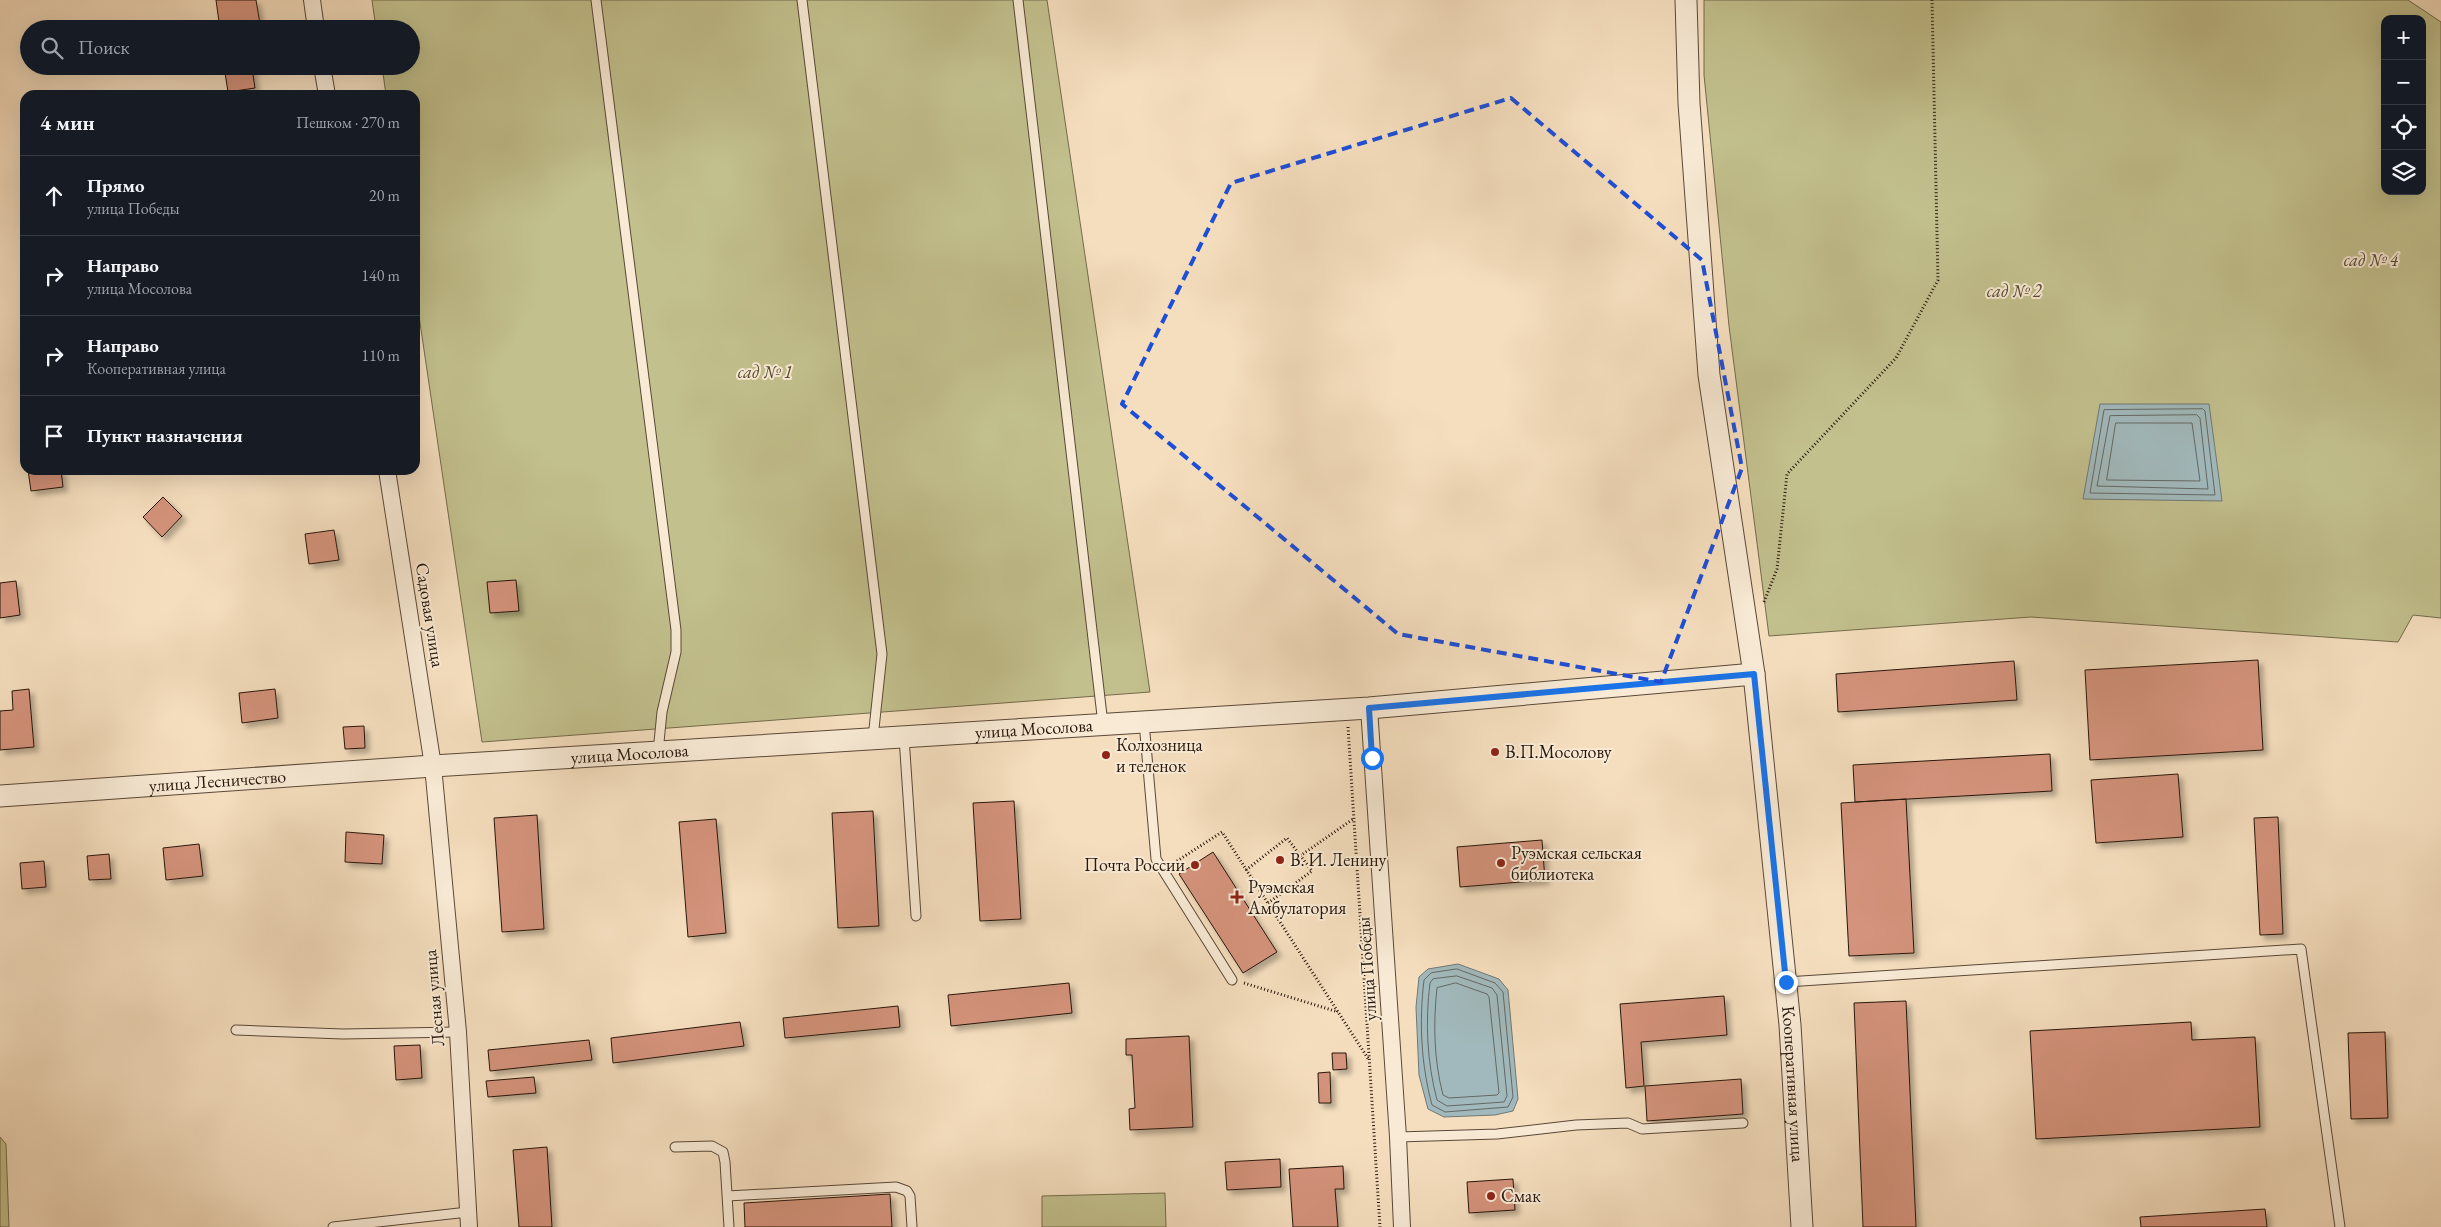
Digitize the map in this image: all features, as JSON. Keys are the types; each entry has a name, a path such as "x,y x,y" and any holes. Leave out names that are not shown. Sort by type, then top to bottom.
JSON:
{"street":[{"path":"312,0 315,20"},
{"name":"Кооперативная улица","path":"1686,0 1689,103 1709,376 1754,674 1786,982 1802,1227"},
{"path":"324,75 326,90"},
{"name":"Садовая улица","path":"388,475 434,766"},
{"name":"улица Мосолова","path":"434,766 1369,708 1754,674"},
{"name":"улица Победы","path":"1369,708 1398,1137 1402,1227"},
{"name":"улица Лесничество","path":"0,796 434,766"},
{"name":"Лесная улица","path":"434,766 458,1032 469,1219"}],"lane":[{"path":"596,0 676,630 676,652 662,712 658,752"},
{"path":"802,0 882,654 873,738"},
{"path":"1018,0 1103,724"},
{"path":"1144,722 1156,858 1232,980"},
{"path":"904,736 916,916"},
{"path":"1786,982 2301,949 2340,1227"},
{"path":"236,1030 343,1034 458,1032"},
{"path":"1398,1137 1497,1134 1576,1125 1628,1122 1642,1129 1743,1123"},
{"path":"675,1147 712,1146 723,1152 729,1227"},
{"path":"727,1196 896,1187 907,1191 910,1196 912,1227"},
{"path":"333,1227 469,1219"}],"path":[{"path":"1747,631 1764,601 1778,569 1787,474 1896,358 1938,280 1932,0"},
{"path":"1347,709 1380,1227"},
{"path":"1300,856 1354,819"},
{"path":"1163,870 1222,832 1370,1061"},
{"path":"1246,870 1287,838 1312,871 1268,903"},
{"path":"1232,980 1338,1012"}],"highlighted area":[{"path":"1511,98 1702,260 1742,468 1661,682 1398,634 1122,404 1231,183"}],"green space":[{"name":"сад № 1","path":"372,0 1047,0 1150,692 482,742 420,323 420,90 385,90 383,75 420,75 420,20 375,20"},
{"name":"сад № 2","path":"1704,0 2408,0 2441,22 2441,618 2413,615 2398,642 2031,617 1769,636 1729,326 1704,75"},
{"path":"0,1137 6,1144 9,1227 0,1227"},
{"path":"1165,1193 1166,1227 1042,1227 1042,1196"}],"water":[{"path":"2100,404 2209,404 2222,501 2083,499"},
{"path":"1458,964 1499,979 1508,990 1518,1099 1513,1111 1495,1115 1444,1117 1428,1109 1419,1075 1416,1007 1419,977 1428,969"}],"building":[{"path":"216,0 256,0 259,20 219,20"},
{"path":"225,75 253,75 255,88 228,90"},
{"path":"29,475 62,475 63,487 31,491"},
{"path":"163,497 182,516 162,537 143,517"},
{"path":"334,530 339,560 309,564 305,534"},
{"path":"516,580 519,611 490,613 487,582"},
{"path":"16,581 20,615 0,618 0,583"},
{"path":"2258,660 2263,750 2090,760 2085,670"},
{"path":"2014,661 2017,700 1838,712 1836,674"},
{"path":"29,689 34,747 0,750 0,711 13,710 12,691"},
{"path":"275,689 278,718 242,723 239,693"},
{"path":"364,726 365,748 345,749 343,727"},
{"path":"2050,754 2052,791 1855,802 1853,765"},
{"path":"2178,774 2183,837 2096,843 2091,780"},
{"path":"1906,799 1914,953 1849,956 1841,803"},
{"path":"1014,801 1021,919 980,921 973,803"},
{"path":"873,811 879,926 838,928 832,813"},
{"path":"537,815 544,929 502,932 494,818"},
{"path":"2278,817 2283,934 2260,935 2254,818"},
{"path":"716,819 726,933 688,937 679,822"},
{"path":"346,832 384,835 382,864 345,862"},
{"name":"Руэмская сельская библиотека","path":"1542,840 1545,880 1460,887 1457,847"},
{"path":"199,844 203,876 166,880 163,848"},
{"path":"1213,852 1277,952 1243,973 1179,874"},
{"path":"109,854 111,879 89,880 87,856"},
{"path":"44,861 46,887 22,889 20,863"},
{"path":"1069,983 1072,1013 951,1026 948,995"},
{"path":"1724,996 1727,1035 1641,1042 1644,1086 1626,1088 1620,1004"},
{"path":"1906,1001 1916,1227 1863,1227 1854,1003"},
{"path":"898,1006 900,1027 785,1038 783,1018"},
{"path":"740,1022 744,1046 613,1063 611,1038"},
{"path":"2191,1022 2192,1040 2255,1037 2260,1127 2036,1139 2030,1031"},
{"path":"2385,1032 2388,1118 2351,1119 2348,1033"},
{"path":"1189,1036 1193,1127 1130,1130 1129,1109 1135,1108 1132,1055 1126,1055 1126,1039"},
{"path":"589,1040 592,1060 490,1071 488,1050"},
{"path":"420,1045 422,1078 396,1080 394,1046"},
{"path":"1332,1053 1346,1053 1347,1069 1333,1070"},
{"path":"1330,1072 1331,1103 1319,1103 1318,1073"},
{"path":"534,1077 536,1093 488,1097 486,1081"},
{"path":"1741,1079 1743,1114 1647,1121 1645,1086"},
{"path":"547,1147 552,1227 519,1227 513,1150"},
{"path":"1280,1159 1281,1187 1227,1190 1225,1162"},
{"path":"1343,1166 1344,1189 1335,1189 1338,1227 1293,1227 1289,1169"},
{"name":"Смак","path":"1513,1179 1515,1210 1469,1213 1467,1182"},
{"path":"890,1194 892,1227 745,1227 744,1203"},
{"path":"2265,1209 2267,1227 2141,1227 2140,1217"}],"place":[{"name":"В.П.Мосолову","path":"1495,752"},
{"name":"Колхозница и теленок","path":"1106,755"},
{"name":"В. И. Ленину","path":"1280,860"},
{"name":"Руэмская сельская библиотека","path":"1501,863"},
{"name":"Почта России","path":"1195,865"},
{"name":"Руэмская Амбулатория","path":"1237,897"},
{"name":"Смак","path":"1491,1196"}],"route":[{"path":"1372,758 1369,708 1754,674 1786,982"}],"park label":[{"name":"сад № 4","path":"2371,260"}]}
